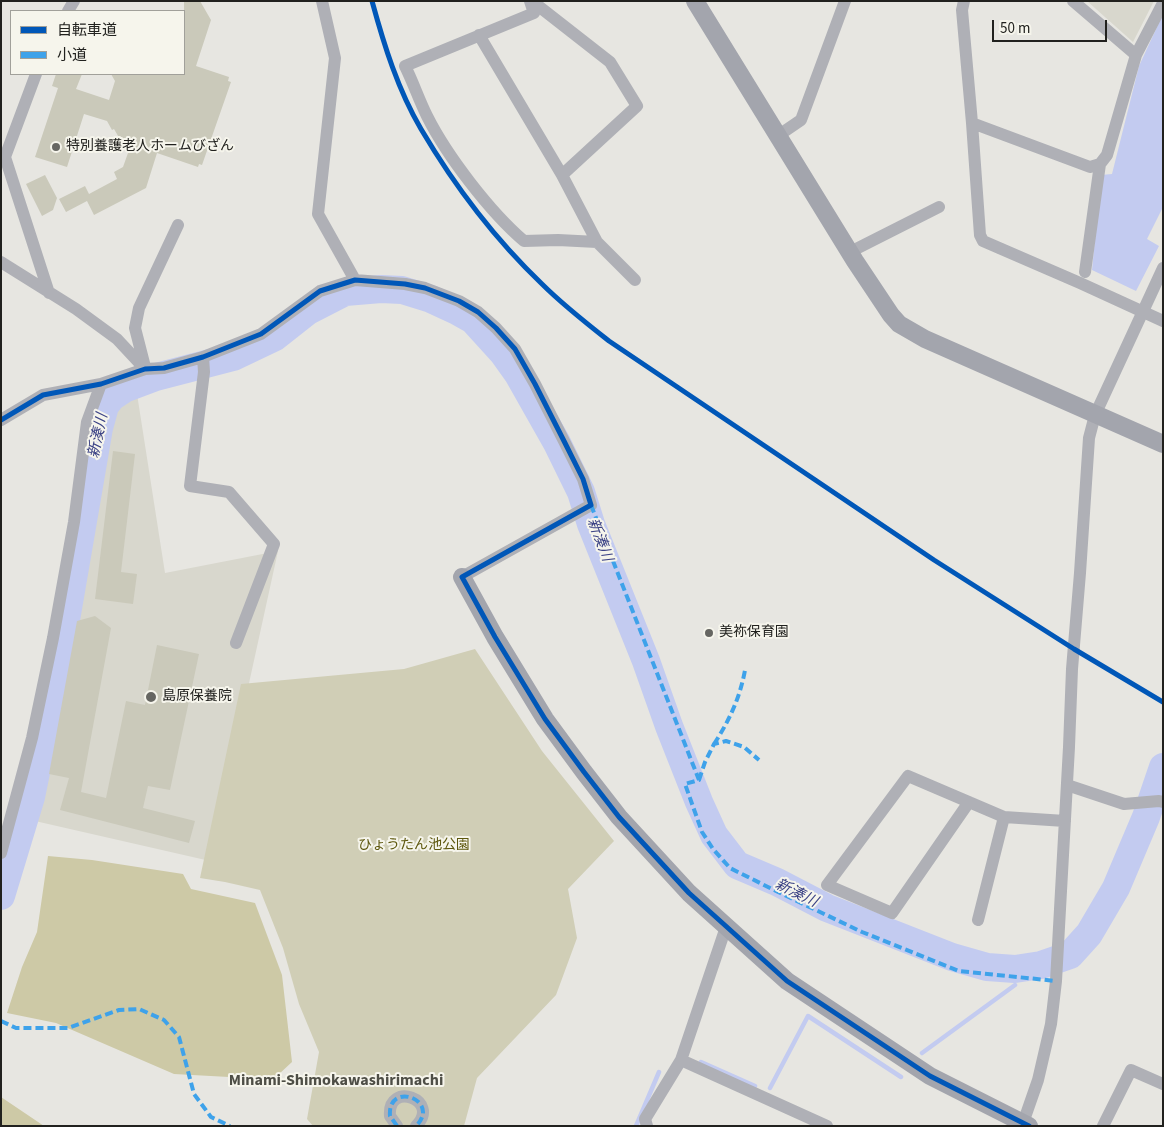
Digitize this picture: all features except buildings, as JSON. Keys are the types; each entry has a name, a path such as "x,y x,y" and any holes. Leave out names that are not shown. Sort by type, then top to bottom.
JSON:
{"street":[{"path":"322,1 336,58 318,214 355,280"},
{"path":"531,1 534,12 405,66 428,117 458,166 512,231 524,241 596,242"},
{"path":"531,1 610,62 637,106 562,175"},
{"path":"695,1 850,252 891,315 899,324 925,339 1163,444"},
{"path":"779,135 801,120 845,1"},
{"path":"964,1 962,10 980,235 983,241 1163,321"},
{"path":"1073,1 1136,55"},
{"path":"1085,272 1100,164 1107,155 1136,55 1163,3"},
{"path":"479,35 562,175 596,242 635,280"},
{"path":"36,75 5,157 49,293"},
{"path":"972,123 1090,167 1100,164"},
{"path":"850,252 939,207"},
{"path":"145,369 135,328 138,308 178,225"},
{"path":"1,262 76,309 117,339 145,369"},
{"path":"1,420 43,394 101,384 145,369 203,363 261,334 320,291 355,280 405,284 425,288 459,301 478,312 496,328 514,349 535,384 582,478 591,505 462,577 519,678 545,719 619,817 650,852 689,893 787,981 930,1076 1025,1125 1051,1024 1065,821 1072,669 1089,438 1095,415 1163,268"},
{"path":"203,363 190,486 229,492 274,544 236,643"},
{"path":"1,853 34,729 74,522 86,422 101,384"},
{"path":"969,802 892,913 827,885 908,776 969,802 1004,817 1065,821"},
{"path":"1067,785 1124,804 1161,801"},
{"path":"978,920 1004,817"},
{"path":"647,1126 645,1119 681,1060 726,927"},
{"path":"681,1060 827,1126"},
{"path":"1103,1126 1131,1070 1163,1084"},
{"path":"397,1126 390,1116 392,1106 399,1098 409,1096 414,1098 421,1106 422,1117 416,1126"}],"shaded area":[{"path":"1087,1 1154,1 1133,42"},
{"name":"島原保養院","path":"137,394 165,573 278,551 210,861 35,821 104,427 114,410 123,401"},
{"path":"48,856 92,860 183,874 191,889 255,903 282,975 292,1062 265,1087 229,1077 174,1074 56,1023 7,1013 22,967 37,932"},
{"path":"1,1097 44,1126 1,1126"}],"green space":[{"name":"ひょうたん池公園","path":"475,649 542,751 614,841 568,889 577,938 556,995 477,1078 464,1126 313,1126 307,1119 319,1052 299,1004 283,948 260,890 200,878 241,684 404,669"}],"water":[{"path":"1163,14 1163,207 1147,239 1159,246 1136,291 1092,270 1101,175 1112,174 1139,66"}],"waterway":[{"name":"新湊川","path":"1,896 31,797 61,649 99,428 105,406 112,397 124,389 156,377 233,357 275,337 308,311 345,292 381,289 402,290 431,299 457,311 473,320 503,353 518,374 557,443 581,492 591,524 646,661 699,802 714,835 737,865 777,882 827,908 952,957 987,967 1015,969 1041,965 1070,955 1089,934 1116,888 1146,817 1163,767"},
{"name":"新湊川","path":"1035,970 1041,965"},
{"path":"922,1053 1015,985"},
{"path":"770,1088 808,1016 901,1077"},
{"path":"701,1062 755,1086"},
{"path":"636,1126 659,1072"}],"marked path":[{"path":"591,505 699,780 685,784 702,832 713,849 730,868 862,932 959,971 1056,981"},
{"path":"714,744 733,709 745,670"},
{"path":"699,780 714,744 726,741 744,747 759,760"},
{"path":"1,1021 16,1028 68,1028 119,1010 139,1009 164,1020 179,1037 194,1094 211,1117 230,1126"},
{"path":"397,1126 390,1116 391,1105 396,1099 404,1096 412,1098 422,1108 422,1117 416,1126"}],"cycle path":[{"path":"372,1 387,51 405,99 447,171 476,211 508,249 558,299 609,341 934,560 1074,649 1163,702"},
{"path":"1,420 43,395 101,384 145,369 164,368 203,357 261,334 320,291 355,280 405,284 425,288 459,301 478,312 515,349 583,479 591,505 462,577 495,637 545,719 619,817 689,893 787,981 930,1076 1029,1126"}],"place":[{"name":"特別養護老人ホームびざん","path":"56,147"},
{"name":"美祢保育園","path":"709,633"},
{"name":"島原保養院","path":"151,697"}],"district":[{"name":"Minami-Shimokawashirimachi","path":"336,1081"}]}
